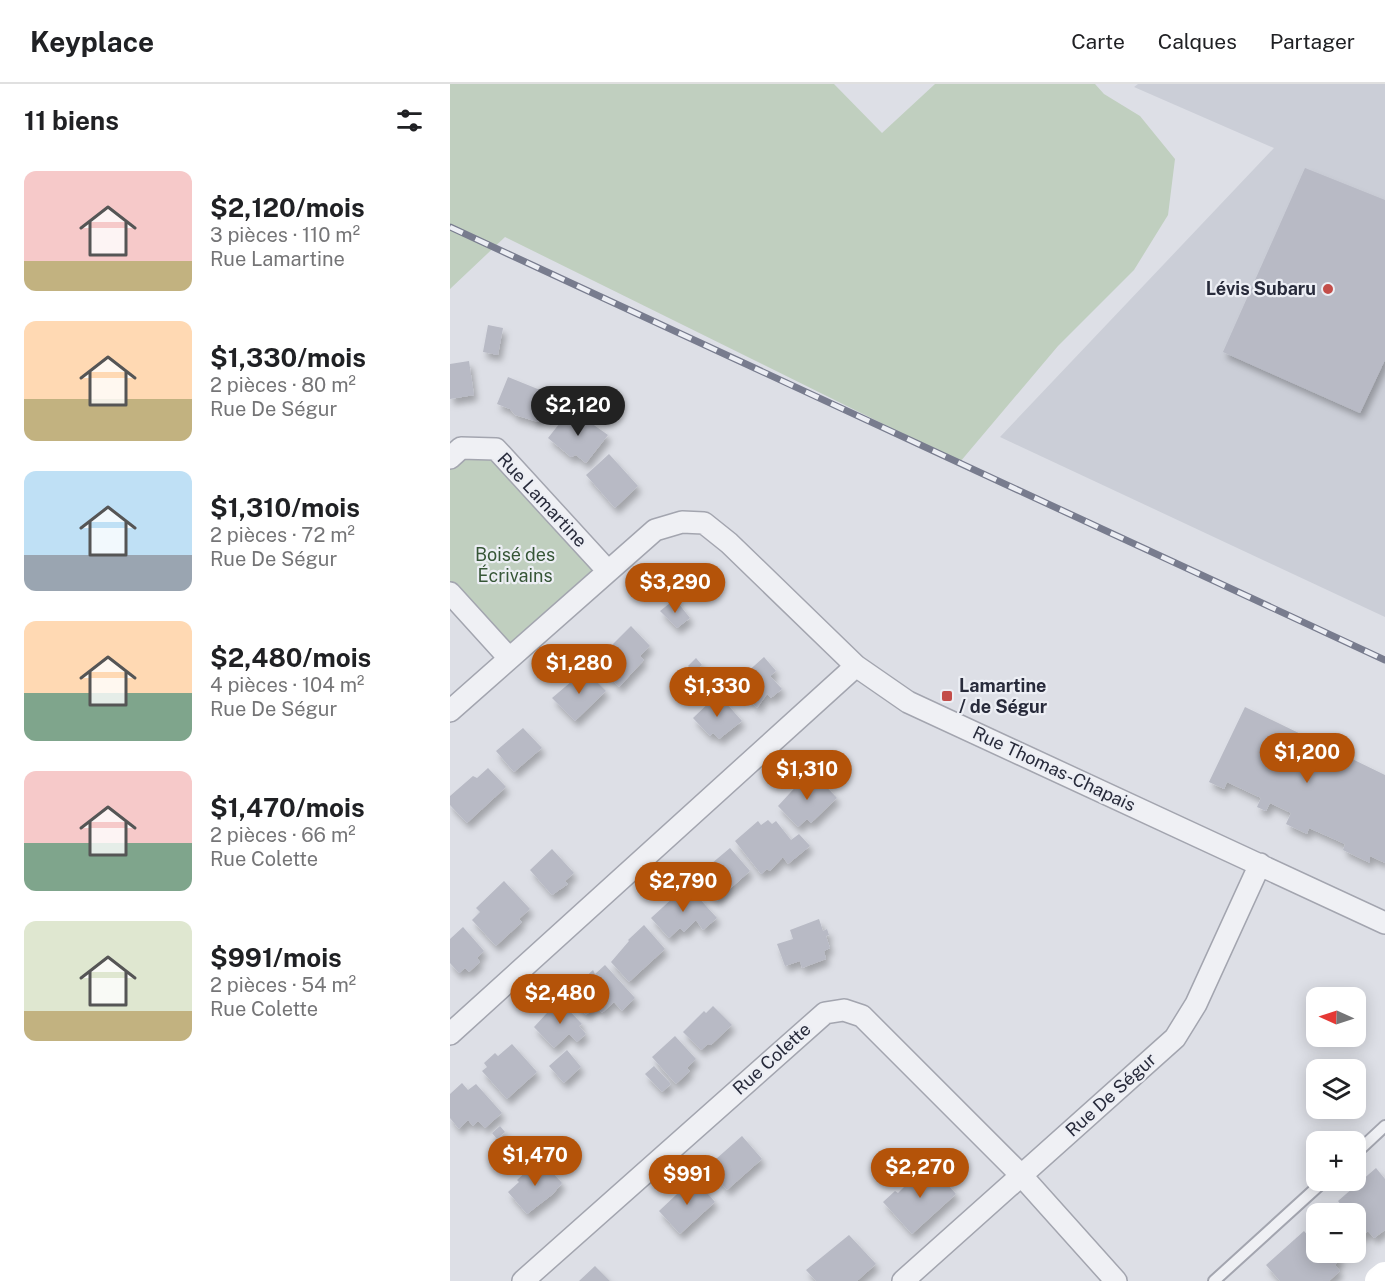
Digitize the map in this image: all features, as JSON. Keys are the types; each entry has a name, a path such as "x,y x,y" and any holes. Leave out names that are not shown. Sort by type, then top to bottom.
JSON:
{"street":[{"name":"Rue Lamartine","path":"450,458 460,448 496,449 607,570"},
{"name":"Rue Thomas-Chapais","path":"607,570 655,530 682,522 704,523 729,543 856,666 908,702 1385,922"},
{"path":"450,711 607,570"},
{"path":"450,593 509,658"},
{"path":"450,1034 856,666"},
{"name":"Rue De Ségur","path":"903,1281 1174,1038 1196,1004 1260,864"},
{"name":"Rue Colette","path":"523,1281 825,1013 844,1010 862,1016 1021,1175 1116,1281"},
{"path":"1380,1281 1385,1277"}],"lane":[{"path":"1366,1144 1385,1126"},
{"path":"1214,1281 1313,1191"}],"shaded area":[{"path":"1138,84 1385,84 1385,617 1000,437 1274,148 1134,87"}],"green space":[{"path":"450,84 834,84 882,133 935,84 1095,84 1104,94 1140,116 1175,159 1168,215 1134,270 1058,346 960,462 505,237 450,289"},
{"name":"Boisé des Écrivains","path":"496,449 607,570 509,658 450,593 450,458"}],"building":[{"path":"1305,168 1385,200 1385,360 1360,413 1223,352"},
{"path":"488,325 503,328 498,355 483,352"},
{"path":"469,361 474,395 450,399 450,364"},
{"path":"508,377 550,394 538,422 515,415 510,409 497,404"},
{"path":"571,409 608,435 586,463 576,455 571,457 548,438"},
{"path":"609,454 638,486 615,508 586,475"},
{"path":"675,599 690,618 677,628 660,611"},
{"path":"631,626 650,646 640,656 644,660 619,687 595,662"},
{"path":"764,657 776,671 770,676 782,689 771,698 767,694 757,708 735,683"},
{"path":"696,658 702,665 694,672 688,666"},
{"path":"585,670 606,691 575,721 552,698"},
{"path":"718,694 742,721 719,739 713,733 710,736 693,718"},
{"path":"1245,707 1385,775 1385,863 1370,856 1370,863 1343,850 1345,844 1309,828 1307,834 1286,824 1291,813 1270,803 1266,811 1257,807 1261,798 1227,782 1224,789 1209,782"},
{"path":"523,728 542,748 514,772 496,751"},
{"path":"488,768 506,787 467,823 450,805 450,796 473,776 477,778"},
{"path":"814,774 837,798 811,823 807,819 798,827 778,806 801,781 803,784"},
{"path":"768,820 772,824 776,821 791,840 799,834 810,846 788,864 783,857 770,871 767,869 761,874 735,841 758,821 761,825"},
{"path":"730,848 750,871 716,901 700,882 709,874 705,869"},
{"path":"552,849 574,873 565,881 568,884 552,895 530,870"},
{"path":"504,881 530,909 519,919 522,922 496,946 472,920 480,912 476,908"},
{"path":"687,885 717,918 703,930 696,920 684,932 680,928 669,938 651,918"},
{"path":"819,919 823,931 827,929 829,935 826,936 830,948 824,951 826,959 802,968 800,961 785,966 777,944 793,939 790,930"},
{"path":"644,925 665,949 629,982 611,962 628,940"},
{"path":"463,927 484,951 477,958 480,962 469,972 465,968 459,973 450,963 450,939"},
{"path":"605,965 635,998 622,1011 614,1002 602,1013 596,1006 586,1015 567,994 593,970 595,974"},
{"path":"559,1000 582,1024 579,1026 586,1034 577,1042 569,1034 554,1048 534,1027"},
{"path":"713,1006 732,1025 711,1045 708,1044 701,1050 683,1032 704,1011 706,1013"},
{"path":"675,1036 696,1059 687,1068 690,1071 676,1084 652,1057"},
{"path":"512,1044 537,1072 507,1099 482,1071 487,1067 484,1063 495,1053 498,1056"},
{"path":"567,1050 581,1067 564,1083 549,1066"},
{"path":"654,1066 671,1084 662,1092 645,1074"},
{"path":"462,1083 468,1090 476,1084 502,1113 485,1128 478,1121 473,1126 468,1120 459,1129 450,1118 450,1094"},
{"path":"500,1126 505,1132 497,1139 492,1133"},
{"path":"742,1136 762,1159 727,1190 707,1167"},
{"path":"540,1159 562,1183 553,1194 527,1214 508,1192 519,1182 517,1180"},
{"path":"928,1163 956,1194 912,1234 883,1202 895,1191 898,1193"},
{"path":"1376,1168 1385,1179 1385,1230 1374,1238 1368,1231 1366,1232 1366,1203 1340,1203 1338,1201 1350,1191 1366,1191 1366,1177"},
{"path":"694,1178 715,1202 680,1234 659,1211"},
{"path":"1304,1231 1306,1233 1306,1263 1337,1263 1335,1265 1340,1271 1329,1281 1280,1281 1266,1265"},
{"path":"849,1235 876,1264 857,1281 816,1281 806,1270"},
{"path":"595,1266 610,1281 579,1281"}],"railway":[{"path":"450,227 1385,660"}],"place":[{"name":"Lévis Subaru","path":"1328,289"},
{"name":"Lamartine / de Ségur","path":"947,696"}]}
